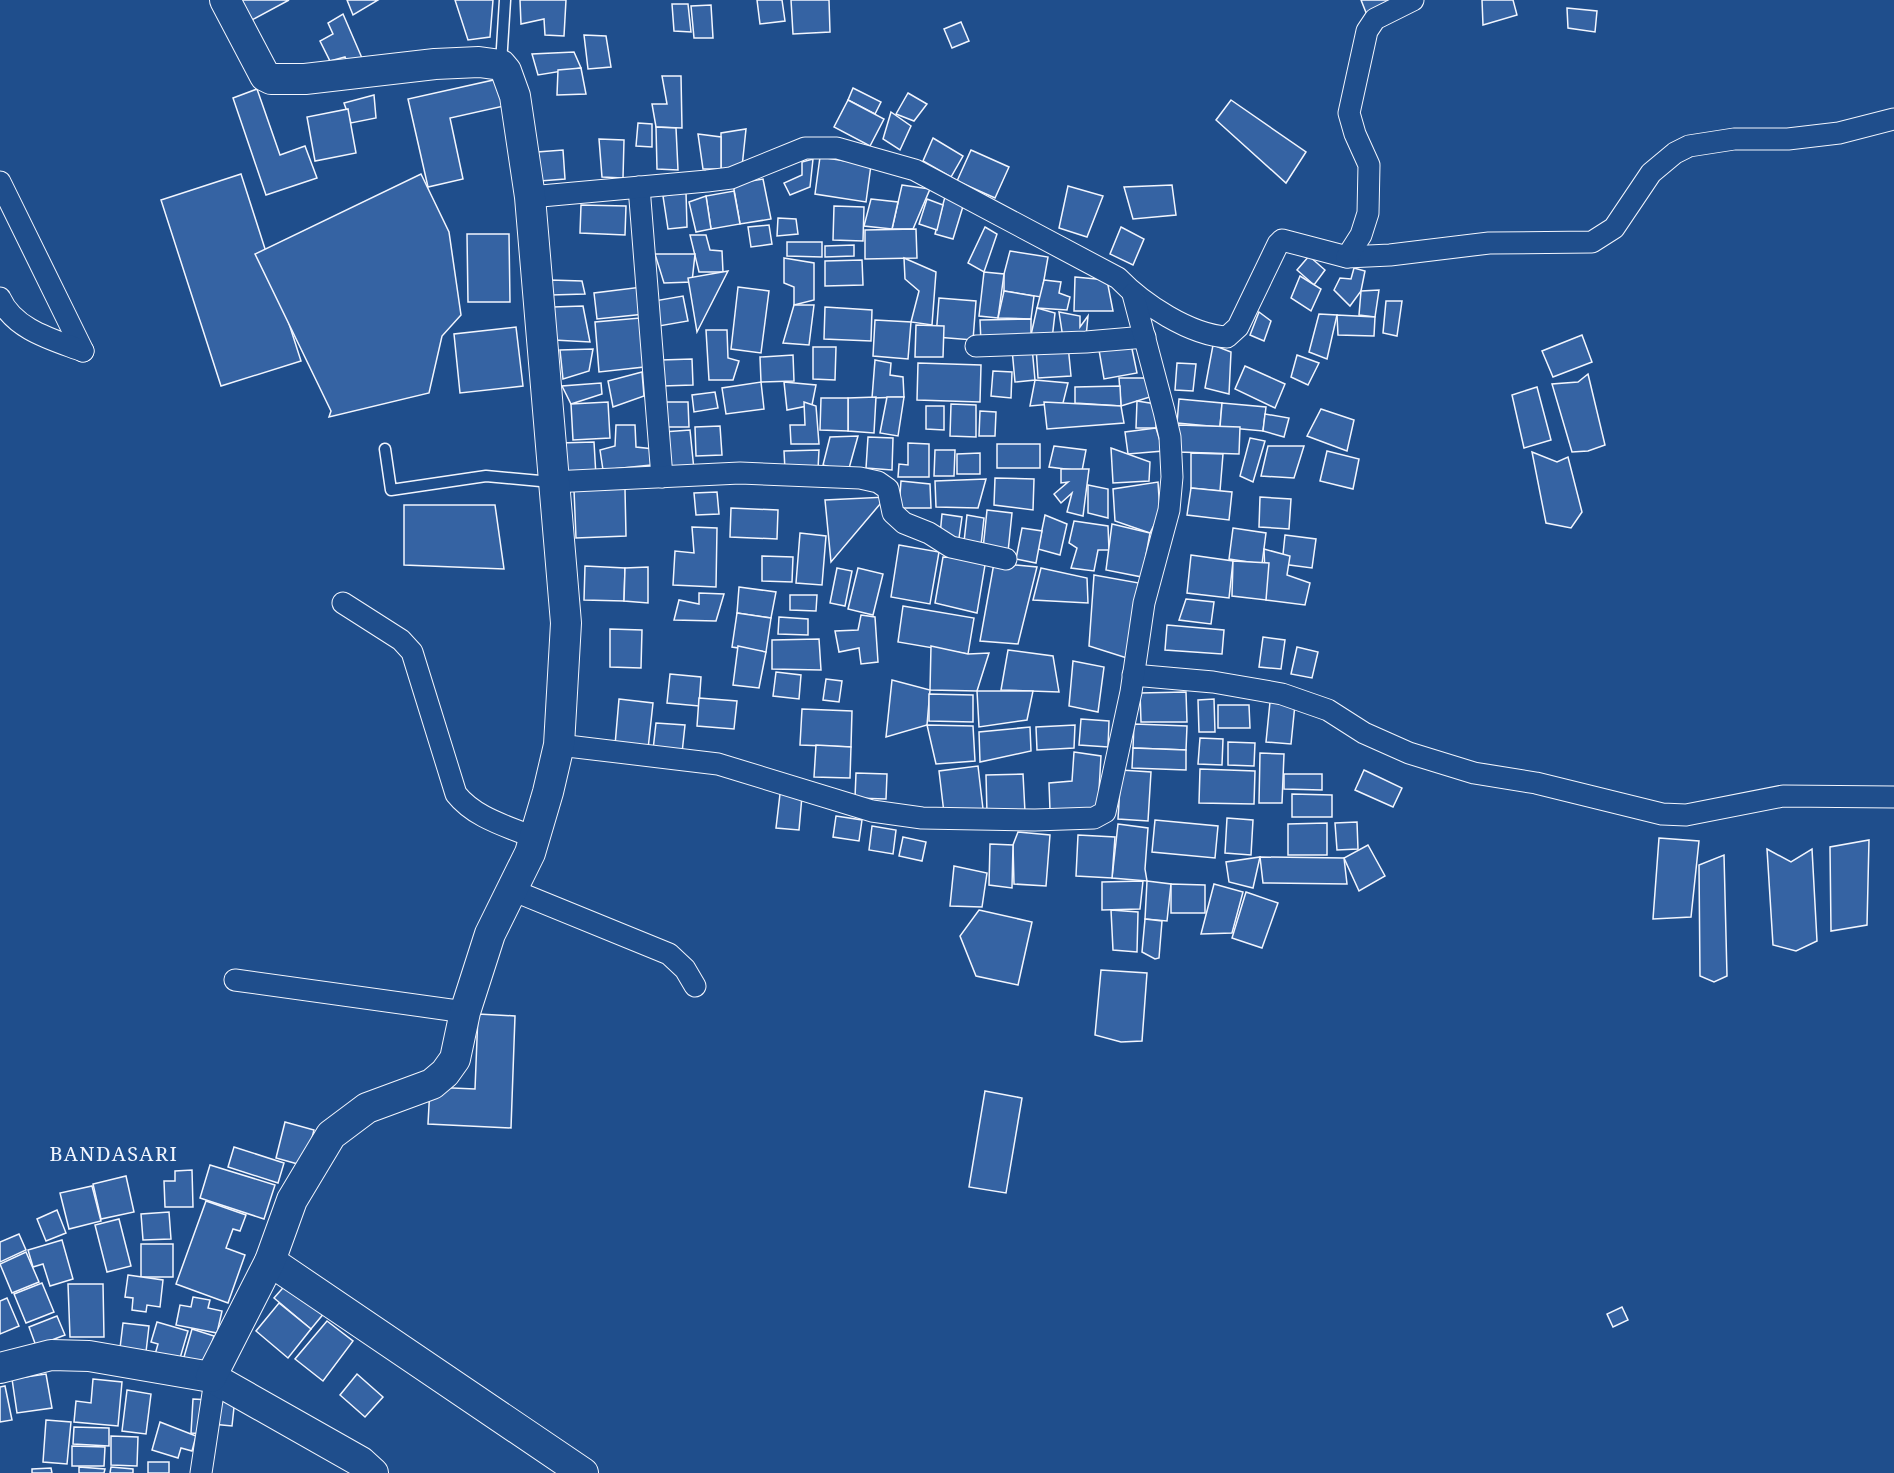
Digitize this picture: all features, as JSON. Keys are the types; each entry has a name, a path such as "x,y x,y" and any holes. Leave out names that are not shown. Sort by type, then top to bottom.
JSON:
{"street":[{"path":"201,1473 213,1378 270,1262 292,1200 331,1135 367,1108 439,1079 455,1059 465,1012 490,934 535,838 559,745 566,623 552,482 530,197 511,80 501,65 489,62 435,64 304,79 271,80 265,76 225,0"},
{"path":"1347,257 1361,235 1368,213 1369,165 1354,134 1349,113 1367,31 1375,20 1413,0"},
{"path":"530,197 731,178 805,148 837,148 915,170 1118,278 1133,294 1158,311 1210,335 1227,337 1238,327 1280,242 1288,240 1347,257 1390,255 1489,243 1592,242 1614,228 1651,173 1675,153 1689,146 1734,139 1788,139 1839,133 1894,119"},
{"path":"0,182 83,351 30,330 3,305 0,298"},
{"path":"639,186 662,477"},
{"path":"559,745 718,764 872,811 922,818 1035,820 1094,818 1106,809 1133,675 1144,603 1169,510 1172,477 1168,428 1133,294"},
{"path":"976,346 1086,342 1145,337"},
{"path":"552,482 741,473 860,478 878,482 888,489 893,513 904,523 929,533 951,547 1006,560"},
{"path":"343,603 401,640 412,652 456,794 476,813 535,838"},
{"path":"1133,675 1213,682 1282,694 1328,710 1364,733 1409,753 1474,773 1536,783 1662,814 1686,815 1783,796 1894,797"},
{"path":"512,890 669,954 686,969 695,986"},
{"path":"235,980 465,1012"},
{"path":"270,1262 576,1471"},
{"path":"0,1368 51,1355 89,1356 213,1378 361,1462 373,1473"}],"lane":[{"path":"501,65 505,0"},
{"path":"385,449 388,485 391,490 486,476 552,482"}],"building":[{"path":"235,0 289,0 250,21"},
{"path":"347,0 378,0 353,15"},
{"path":"455,0 493,0 490,37 468,40"},
{"path":"520,0 566,0 564,36 545,35 544,19 521,24"},
{"path":"757,0 782,0 785,21 760,24"},
{"path":"791,0 829,0 830,32 793,34"},
{"path":"1361,0 1402,0 1367,15"},
{"path":"1482,0 1513,0 1517,15 1483,25"},
{"path":"672,4 688,4 691,32 674,31"},
{"path":"711,5 713,38 694,38 691,6"},
{"path":"1567,8 1597,11 1595,32 1568,28"},
{"path":"343,14 362,58 350,70 345,57 330,61 320,41 333,34 328,23"},
{"path":"961,22 969,41 952,48 944,29"},
{"path":"584,35 606,36 611,67 588,69"},
{"path":"574,52 581,68 538,75 532,54"},
{"path":"581,68 586,94 557,95 558,70"},
{"path":"662,76 681,76 682,128 656,127 652,104 667,104"},
{"path":"498,79 504,106 450,118 463,179 428,187 408,99"},
{"path":"853,88 881,102 875,114 848,100"},
{"path":"257,89 280,155 305,146 317,178 266,195 233,98"},
{"path":"908,93 927,104 914,121 896,114"},
{"path":"374,95 376,118 351,123 344,103"},
{"path":"848,100 884,119 870,146 834,127"},
{"path":"1231,100 1306,152 1286,183 1216,120"},
{"path":"348,109 356,153 315,161 307,117"},
{"path":"891,112 911,126 900,150 883,139"},
{"path":"638,123 652,124 652,147 636,146"},
{"path":"656,127 676,128 678,170 657,169"},
{"path":"746,129 742,167 721,169 721,133"},
{"path":"698,134 721,137 721,169 703,169"},
{"path":"933,138 963,156 951,177 923,161"},
{"path":"599,139 624,140 623,178 602,177"},
{"path":"563,150 565,179 540,181 537,152"},
{"path":"971,150 1009,167 995,198 957,181"},
{"path":"820,157 871,165 866,202 815,194"},
{"path":"813,159 810,187 790,195 784,183 802,175 802,162"},
{"path":"241,174 301,361 221,386 161,200"},
{"path":"421,174 449,232 461,315 442,336 429,393 329,417 331,411 255,254"},
{"path":"763,179 771,219 740,224 733,184"},
{"path":"902,185 930,189 913,229 892,229"},
{"path":"1172,185 1176,215 1133,219 1124,187"},
{"path":"1068,186 1103,196 1087,237 1059,228"},
{"path":"734,191 740,224 711,229 706,196"},
{"path":"686,192 687,227 668,229 663,196"},
{"path":"946,193 964,203 953,239 935,234"},
{"path":"706,196 711,229 696,232 689,202"},
{"path":"871,199 898,202 892,229 864,226"},
{"path":"927,199 943,205 937,230 919,224"},
{"path":"581,205 626,206 625,235 580,233"},
{"path":"834,206 864,207 863,241 833,240"},
{"path":"778,218 796,219 798,234 777,236"},
{"path":"769,225 772,244 751,247 748,227"},
{"path":"985,227 997,234 984,272 968,263"},
{"path":"1121,227 1144,239 1133,265 1110,254"},
{"path":"916,229 917,258 865,259 865,230"},
{"path":"467,234 509,234 510,302 468,302"},
{"path":"690,235 706,235 710,250 722,251 723,272 699,272"},
{"path":"787,242 822,242 822,257 787,256"},
{"path":"854,245 854,256 825,257 825,246"},
{"path":"1010,251 1048,257 1041,297 1004,291 1004,274"},
{"path":"655,254 695,254 692,282 664,283"},
{"path":"1309,256 1325,270 1314,285 1297,270"},
{"path":"784,258 814,263 814,300 794,305 794,287 784,283"},
{"path":"904,258 936,272 932,325 911,322 919,291 905,279"},
{"path":"862,260 863,285 825,286 825,261"},
{"path":"1354,268 1365,271 1361,291 1350,306 1334,290 1340,278 1351,279"},
{"path":"728,271 697,332 688,278"},
{"path":"984,272 1004,274 998,318 979,316"},
{"path":"1300,276 1321,289 1311,311 1291,298"},
{"path":"1075,277 1107,280 1113,311 1074,311"},
{"path":"550,280 582,281 585,294 551,295"},
{"path":"1044,280 1061,282 1059,293 1070,297 1067,310 1037,308"},
{"path":"642,287 645,314 597,319 594,293"},
{"path":"738,287 769,291 761,353 731,349"},
{"path":"1379,290 1375,317 1359,315 1361,291"},
{"path":"1004,291 1034,296 1031,319 998,318"},
{"path":"683,296 688,321 659,326 654,301"},
{"path":"939,298 976,301 973,340 936,337"},
{"path":"1386,301 1402,301 1397,336 1383,333"},
{"path":"794,305 814,305 809,345 783,343"},
{"path":"583,306 590,342 554,340 553,307"},
{"path":"825,307 872,310 871,341 824,339"},
{"path":"1037,308 1055,313 1052,339 1031,335"},
{"path":"1059,312 1080,316 1080,327 1088,316 1086,337 1063,338"},
{"path":"1259,312 1271,321 1264,341 1250,335"},
{"path":"1319,314 1337,315 1327,359 1309,352"},
{"path":"1337,315 1375,317 1374,336 1338,335"},
{"path":"640,318 644,367 599,372 595,322"},
{"path":"1031,319 1031,335 981,343 980,320"},
{"path":"875,320 911,322 908,359 873,356"},
{"path":"916,325 944,326 943,357 915,357"},
{"path":"516,327 523,386 460,393 454,334"},
{"path":"706,330 727,330 728,358 739,361 733,380 709,380"},
{"path":"1582,335 1592,362 1553,377 1542,351"},
{"path":"1131,344 1137,373 1104,379 1099,350"},
{"path":"1068,345 1071,376 1038,378 1036,347"},
{"path":"1213,345 1231,352 1229,394 1205,388"},
{"path":"813,347 836,347 835,380 813,379"},
{"path":"1032,347 1035,380 1015,382 1012,349"},
{"path":"593,349 589,371 563,379 560,350"},
{"path":"793,355 794,381 761,382 760,357"},
{"path":"1297,355 1319,363 1308,385 1291,377"},
{"path":"692,359 693,385 662,386 661,360"},
{"path":"875,360 891,363 890,375 903,377 904,397 872,398"},
{"path":"918,363 981,365 980,402 917,400"},
{"path":"1177,363 1196,364 1193,391 1175,390"},
{"path":"1245,366 1285,384 1275,408 1235,389"},
{"path":"993,371 1012,372 1011,398 991,396"},
{"path":"642,372 644,396 613,407 608,381"},
{"path":"1588,374 1605,445 1588,451 1572,452 1552,384 1578,382"},
{"path":"1119,378 1147,378 1153,396 1121,406"},
{"path":"1035,380 1068,383 1063,403 1030,406"},
{"path":"761,382 764,409 726,414 722,388"},
{"path":"784,382 816,385 812,405 787,410"},
{"path":"601,383 602,394 571,404 562,386"},
{"path":"1120,386 1121,406 1075,403 1075,387"},
{"path":"1537,387 1551,440 1524,448 1512,395"},
{"path":"715,392 718,408 694,412 692,395"},
{"path":"876,397 874,433 848,431 848,398"},
{"path":"887,397 904,397 898,436 880,433"},
{"path":"821,398 848,398 848,431 820,430"},
{"path":"1179,399 1222,403 1220,427 1177,423"},
{"path":"1137,401 1156,404 1156,428 1136,428"},
{"path":"608,402 610,438 573,440 571,404"},
{"path":"664,402 688,402 689,427 664,427"},
{"path":"804,402 816,406 819,444 791,444 790,425 805,425"},
{"path":"1044,402 1121,406 1124,423 1047,429"},
{"path":"1222,403 1266,407 1263,431 1220,427"},
{"path":"951,404 976,405 976,437 950,436"},
{"path":"926,406 944,406 944,430 926,429"},
{"path":"1321,409 1354,420 1347,451 1307,436"},
{"path":"980,411 996,412 995,436 979,436"},
{"path":"1265,414 1289,418 1284,437 1263,431"},
{"path":"616,425 635,425 636,447 654,449 651,465 603,470 600,450 615,446"},
{"path":"1178,425 1240,427 1239,454 1178,452"},
{"path":"720,426 722,455 696,456 695,427"},
{"path":"1156,428 1163,451 1128,454 1125,432"},
{"path":"690,430 694,470 666,472 663,432"},
{"path":"858,436 848,472 823,465 830,437"},
{"path":"868,437 893,438 892,470 866,468"},
{"path":"1250,438 1265,441 1253,482 1240,476"},
{"path":"594,442 596,476 562,478 560,443"},
{"path":"908,443 929,444 929,477 898,477 899,464 908,465"},
{"path":"997,444 1040,444 1040,468 997,468"},
{"path":"1054,446 1086,450 1082,471 1049,467"},
{"path":"1268,446 1304,446 1294,478 1261,476"},
{"path":"1111,448 1150,462 1149,481 1113,483"},
{"path":"819,450 818,469 785,470 784,451"},
{"path":"935,450 955,450 954,476 934,476"},
{"path":"1327,451 1359,459 1353,489 1320,481"},
{"path":"1532,452 1557,462 1568,457 1582,512 1571,528 1546,523"},
{"path":"980,453 980,474 957,474 957,454"},
{"path":"1191,453 1223,454 1220,491 1191,488"},
{"path":"1061,469 1089,469 1083,516 1067,512 1072,493 1061,503 1054,494 1068,482 1061,483"},
{"path":"995,478 1034,479 1033,510 994,505"},
{"path":"986,479 978,508 936,507 935,481"},
{"path":"901,481 930,484 931,508 899,508"},
{"path":"1158,482 1160,513 1150,533 1115,521 1113,489"},
{"path":"1088,485 1108,489 1108,518 1088,513"},
{"path":"1191,488 1232,492 1229,520 1187,515"},
{"path":"625,489 626,536 576,538 574,490"},
{"path":"717,492 719,514 696,515 694,493"},
{"path":"886,497 831,562 825,500"},
{"path":"1260,497 1291,499 1289,529 1259,527"},
{"path":"404,505 495,505 504,569 404,565"},
{"path":"731,508 778,510 777,539 730,537"},
{"path":"987,510 1012,513 1008,552 983,549"},
{"path":"942,514 962,517 959,538 940,535"},
{"path":"967,515 984,518 981,545 964,542"},
{"path":"1045,515 1067,524 1060,555 1038,549"},
{"path":"1074,521 1108,526 1109,550 1098,550 1094,571 1071,568 1077,548 1069,543"},
{"path":"1112,524 1150,533 1142,577 1106,570"},
{"path":"692,527 717,528 716,587 673,585 675,551 694,553"},
{"path":"1022,528 1042,531 1036,563 1016,559"},
{"path":"1233,528 1266,533 1262,564 1229,559"},
{"path":"800,533 826,536 822,585 796,583"},
{"path":"1285,535 1316,539 1312,568 1282,564"},
{"path":"899,545 939,552 930,604 891,597"},
{"path":"1264,549 1290,556 1287,575 1310,583 1305,605 1266,600"},
{"path":"1191,555 1233,561 1229,598 1187,593"},
{"path":"762,556 793,557 792,582 762,581"},
{"path":"943,557 986,559 977,613 935,603"},
{"path":"1233,561 1269,563 1266,600 1232,596"},
{"path":"994,563 1037,567 1018,644 980,641"},
{"path":"585,566 625,568 624,601 584,600"},
{"path":"648,567 648,603 624,601 625,568"},
{"path":"837,568 852,571 845,606 830,603"},
{"path":"858,568 883,574 873,615 848,609"},
{"path":"1041,568 1087,578 1088,603 1033,600"},
{"path":"1094,575 1139,583 1130,659 1089,646"},
{"path":"739,587 776,592 771,618 737,613"},
{"path":"699,593 724,594 716,621 674,620 679,600 699,604"},
{"path":"790,595 817,595 816,611 790,610"},
{"path":"1186,599 1214,602 1211,624 1179,620"},
{"path":"903,606 974,618 968,654 898,642"},
{"path":"737,613 771,618 766,652 732,647"},
{"path":"861,615 875,617 878,662 861,664 859,648 839,652 835,631 858,630"},
{"path":"779,617 808,619 808,635 778,634"},
{"path":"1167,625 1224,630 1222,654 1165,650"},
{"path":"610,629 642,630 641,668 610,667"},
{"path":"1263,637 1285,640 1281,669 1259,667"},
{"path":"819,639 821,670 772,669 772,640"},
{"path":"738,646 766,652 759,688 733,685"},
{"path":"931,646 968,654 989,653 977,691 930,690"},
{"path":"1297,647 1318,652 1312,678 1291,674"},
{"path":"1008,650 1053,656 1059,692 1001,690"},
{"path":"1073,661 1104,667 1098,712 1069,706"},
{"path":"776,672 801,675 799,699 773,696"},
{"path":"670,674 701,677 699,706 667,703"},
{"path":"826,679 842,681 839,702 823,700"},
{"path":"892,680 930,690 927,725 886,737"},
{"path":"977,691 1033,691 1027,720 979,727"},
{"path":"1186,692 1187,722 1141,722 1140,693"},
{"path":"929,694 973,695 973,722 929,721"},
{"path":"699,698 737,701 734,729 697,726"},
{"path":"619,699 653,703 648,749 615,745"},
{"path":"1214,699 1215,732 1199,732 1198,700"},
{"path":"1270,702 1295,704 1291,744 1266,742"},
{"path":"1218,705 1249,705 1250,728 1218,728"},
{"path":"802,709 852,711 851,747 800,745"},
{"path":"1081,719 1109,721 1108,747 1079,745"},
{"path":"656,723 685,725 682,753 653,750"},
{"path":"1134,724 1187,726 1186,750 1133,748"},
{"path":"927,725 973,726 975,761 936,764"},
{"path":"1075,725 1074,748 1037,750 1036,727"},
{"path":"1030,727 1031,751 980,762 979,732"},
{"path":"1200,738 1223,739 1222,765 1198,764"},
{"path":"1228,742 1255,743 1254,766 1228,765"},
{"path":"816,745 851,747 850,778 814,777"},
{"path":"1133,748 1186,750 1186,770 1132,768"},
{"path":"1074,752 1101,756 1098,808 1050,810 1049,783 1072,781"},
{"path":"1260,753 1284,754 1282,803 1259,803"},
{"path":"978,766 983,809 944,813 939,771"},
{"path":"1200,769 1255,771 1254,804 1199,803"},
{"path":"1121,770 1151,772 1148,821 1118,819"},
{"path":"1364,770 1402,788 1393,807 1355,790"},
{"path":"856,773 887,774 886,799 855,798"},
{"path":"1023,774 1025,812 987,814 986,775"},
{"path":"1284,774 1322,774 1322,790 1284,789"},
{"path":"780,794 802,796 799,830 776,828"},
{"path":"1292,794 1332,795 1332,817 1292,817"},
{"path":"836,816 862,820 859,841 833,837"},
{"path":"1227,818 1253,820 1251,855 1225,853"},
{"path":"1155,820 1218,826 1215,858 1152,852"},
{"path":"1357,822 1358,849 1337,850 1335,823"},
{"path":"1327,823 1327,855 1288,855 1288,824"},
{"path":"1118,824 1148,828 1145,869 1147,881 1112,878"},
{"path":"872,826 896,830 893,854 869,850"},
{"path":"1018,832 1050,835 1046,886 1014,884 1013,845"},
{"path":"1078,835 1115,837 1112,878 1076,876"},
{"path":"903,837 926,842 922,861 899,856"},
{"path":"1659,838 1699,841 1691,917 1653,919"},
{"path":"1869,840 1867,925 1831,931 1830,847"},
{"path":"990,844 1013,845 1012,888 989,885"},
{"path":"1368,845 1385,876 1359,891 1344,858"},
{"path":"1767,849 1791,862 1812,849 1817,941 1796,951 1773,945"},
{"path":"1724,855 1727,976 1714,982 1700,976 1699,865"},
{"path":"1260,857 1344,858 1347,884 1263,883"},
{"path":"1260,857 1253,888 1229,882 1226,862"},
{"path":"954,866 987,873 982,907 950,906"},
{"path":"1143,881 1140,909 1102,910 1102,882"},
{"path":"1147,881 1171,884 1167,921 1145,919"},
{"path":"1171,884 1205,885 1205,913 1171,913"},
{"path":"1214,884 1243,892 1232,933 1201,934"},
{"path":"1246,892 1278,903 1262,948 1232,938"},
{"path":"979,910 1032,922 1018,985 976,976 960,936"},
{"path":"1111,910 1138,912 1137,952 1113,950"},
{"path":"1145,919 1162,921 1159,958 1155,959 1142,952"},
{"path":"1101,970 1147,973 1142,1041 1121,1042 1095,1035"},
{"path":"478,1014 515,1016 511,1128 428,1124 430,1087 475,1089"},
{"path":"985,1091 1022,1098 1006,1193 969,1187"},
{"path":"285,1122 314,1130 305,1166 276,1158"},
{"path":"234,1147 284,1163 278,1183 228,1167"},
{"path":"210,1165 275,1185 264,1219 200,1198"},
{"path":"192,1170 193,1207 165,1207 164,1181 175,1181 175,1171"},
{"path":"126,1176 134,1212 101,1219 93,1184"},
{"path":"92,1186 101,1221 69,1229 60,1193"},
{"path":"206,1201 246,1215 240,1231 233,1229 226,1248 245,1255 228,1303 176,1284"},
{"path":"57,1210 66,1233 46,1241 37,1219"},
{"path":"169,1212 171,1239 143,1240 141,1214"},
{"path":"119,1219 131,1266 107,1272 95,1225"},
{"path":"19,1234 26,1250 0,1262 0,1242"},
{"path":"62,1240 73,1279 50,1286 43,1264 33,1267 28,1250"},
{"path":"141,1244 173,1244 173,1277 141,1277"},
{"path":"26,1252 39,1282 12,1293 0,1264"},
{"path":"128,1275 163,1280 160,1307 147,1305 146,1312 132,1310 133,1298 125,1297"},
{"path":"289,1281 325,1312 311,1329 274,1298"},
{"path":"42,1283 54,1312 26,1323 14,1294"},
{"path":"68,1284 103,1284 104,1337 70,1337"},
{"path":"193,1297 210,1300 208,1308 222,1311 217,1333 176,1325 180,1305 191,1307"},
{"path":"7,1298 19,1326 0,1334 0,1301"},
{"path":"279,1303 311,1329 288,1358 256,1331"},
{"path":"1622,1307 1628,1320 1613,1327 1607,1314"},
{"path":"57,1316 65,1335 36,1346 29,1327"},
{"path":"327,1321 353,1341 323,1381 295,1359"},
{"path":"157,1322 188,1331 178,1365 154,1358 158,1344 151,1342"},
{"path":"123,1323 149,1326 146,1352 120,1348"},
{"path":"192,1329 214,1336 204,1370 182,1364"},
{"path":"46,1374 52,1408 17,1413 12,1379"},
{"path":"357,1374 383,1397 365,1417 340,1395"},
{"path":"93,1379 122,1382 118,1426 74,1422 76,1401 91,1403"},
{"path":"5,1386 12,1420 0,1422 0,1387"},
{"path":"127,1390 151,1394 146,1434 122,1431"},
{"path":"214,1397 235,1398 232,1426 212,1424"},
{"path":"193,1399 210,1400 208,1434 191,1433"},
{"path":"46,1420 71,1422 67,1464 43,1462"},
{"path":"160,1422 196,1436 192,1451 181,1448 178,1458 152,1450"},
{"path":"74,1427 109,1428 109,1446 73,1444"},
{"path":"111,1436 138,1437 137,1466 111,1465"},
{"path":"72,1446 105,1447 104,1466 72,1466"},
{"path":"148,1462 169,1462 169,1473 148,1473"},
{"path":"79,1467 105,1469 104,1473 79,1473"},
{"path":"111,1467 133,1469 133,1473 110,1473"},
{"path":"51,1468 52,1473 32,1473 32,1469"}],"district":[{"name":"BANDASARI","path":"114,1153"}]}
